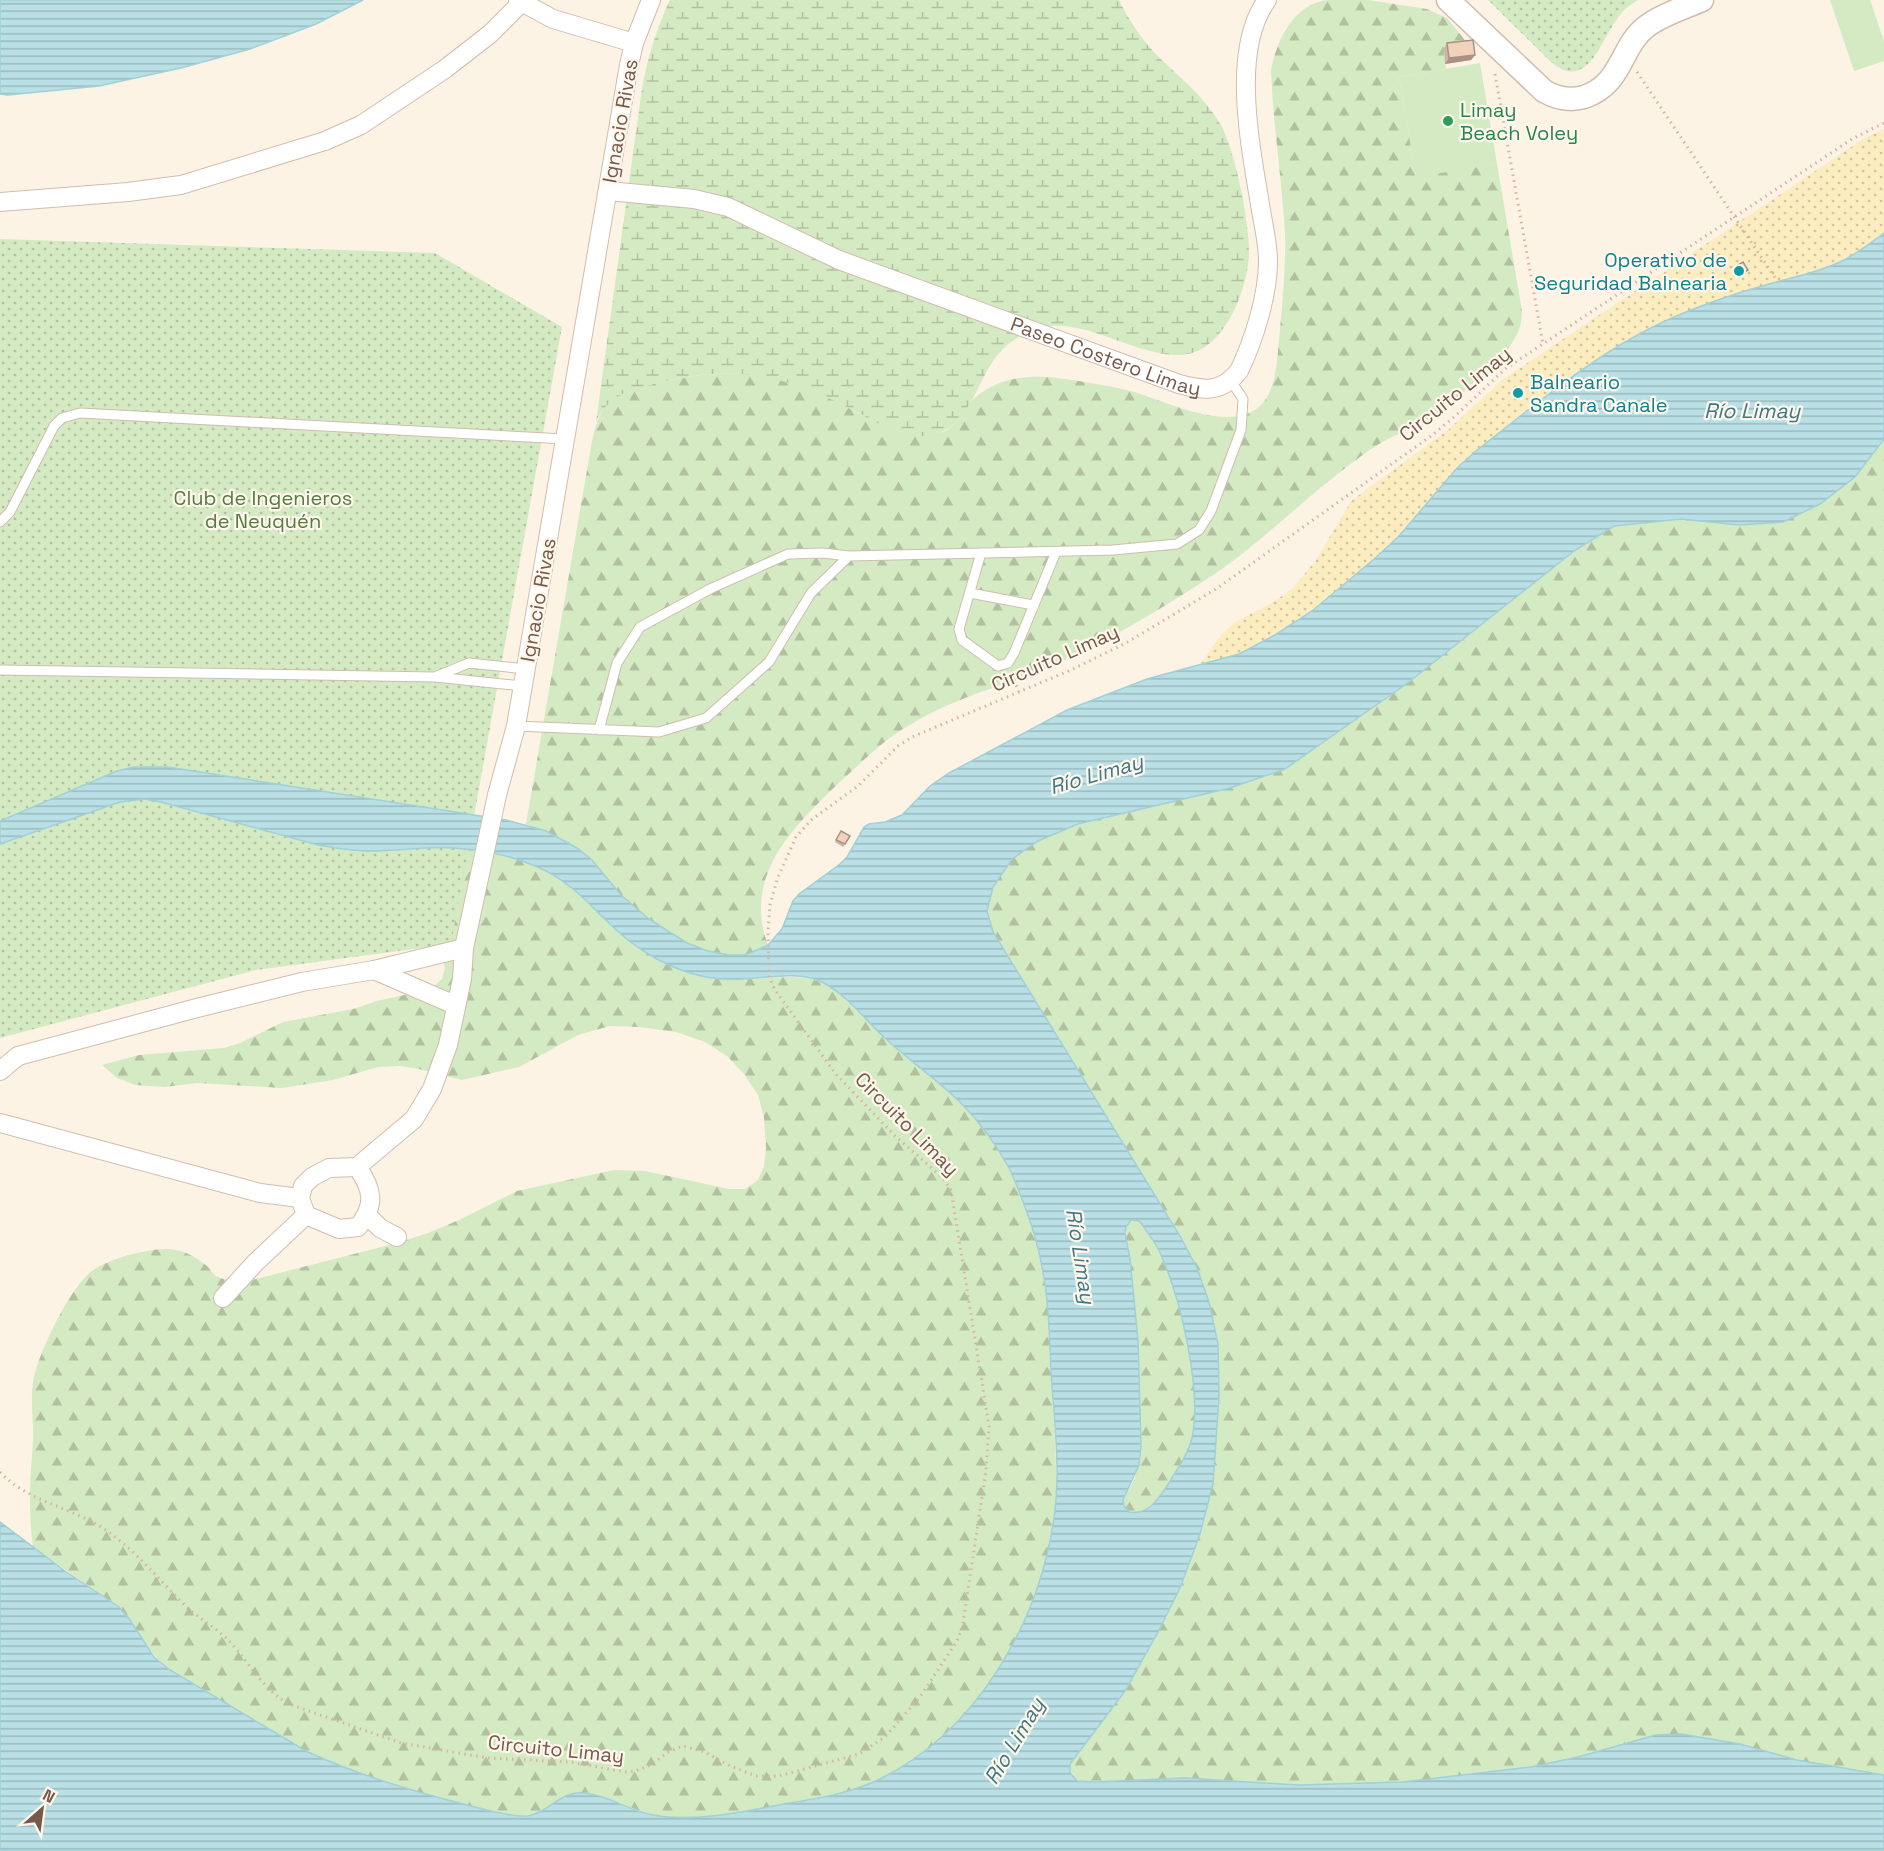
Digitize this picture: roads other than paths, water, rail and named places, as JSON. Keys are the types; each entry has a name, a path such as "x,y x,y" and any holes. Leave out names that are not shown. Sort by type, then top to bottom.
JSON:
{"street":[{"name":"Ignacio Rivas","path":"357,1167 414,1119 432,1089 448,1045 462,979 464,948 497,795 516,726 634,43 651,0"},
{"name":"Paseo Costero Limay","path":"608,191 694,199 728,207 839,260 1179,384 1211,390 1232,381 1244,362 1263,301 1267,278 1267,250 1251,144 1247,95 1251,36 1255,22 1267,0"},
{"path":"1449,0 1544,91 1556,97 1571,99 1586,96 1606,84 1647,26 1702,0"},
{"path":"1470,0 1549,76 1561,82 1573,84 1590,78 1599,70 1625,28 1636,15 1665,0"},
{"path":"519,1 553,19 634,43"},
{"path":"0,189 109,183 184,172 338,124 368,108 422,73 519,1"},
{"path":"0,202 128,192 181,185 325,141 361,124 445,69 490,34 519,1"},
{"path":"0,1071 18,1056 197,1008 302,982 374,970 464,948"},
{"path":"374,970 455,1005"},
{"path":"0,1123 260,1193 303,1207 339,1229 358,1227 368,1215 372,1199 365,1178 357,1167 328,1168 312,1177 303,1186 303,1207 223,1298"},
{"path":"368,1215 380,1228 397,1237"}],"lane":[{"path":"600,730 617,663 640,627 712,588 788,554 823,553 849,556 1056,552 1177,544 1199,530 1211,511 1241,430 1243,399 1232,381"},
{"path":"0,522 10,512 54,426 62,418 80,413 565,439"},
{"path":"981,553 959,629 962,640 998,666 1008,663 1056,552"},
{"path":"516,726 659,732 706,718 769,662 812,593 849,556"},
{"path":"970,593 1033,604"},
{"path":"435,677 469,663 524,678"},
{"path":"0,670 524,678"}],"water":[{"path":"0,0 363,0 316,24 250,49 181,68 99,86 8,95 0,94"},
{"name":"Río Limay","path":"1884,233 1884,439 1855,477 1820,504 1783,522 1739,525 1681,519 1614,526 1574,551 1409,682 1285,769 1230,788 1078,824 1038,841 1012,859 993,887 987,911 993,932 1180,1236 1197,1268 1209,1302 1218,1344 1219,1397 1213,1484 1200,1534 1180,1588 1125,1691 1070,1764 1070,1773 1077,1781 1185,1778 1298,1785 1403,1782 1531,1767 1578,1757 1656,1735 1681,1734 1740,1744 1797,1760 1884,1775 1884,1851 0,1851 0,1522 65,1571 119,1607 154,1657 170,1670 306,1751 326,1760 410,1790 508,1815 535,1814 568,1795 584,1793 653,1815 687,1818 739,1812 858,1788 880,1779 915,1758 946,1733 974,1703 998,1670 1018,1634 1034,1596 1046,1557 1054,1518 1057,1463 1048,1308 1042,1268 1032,1228 1009,1168 986,1133 959,1101 887,1040 841,995 824,983 815,979 794,976 716,978 696,975 679,969 657,959 627,939 580,895 555,876 524,862 490,852 444,848 371,851 331,847 144,799 120,802 0,844 0,821 117,771 134,767 168,767 506,820 546,831 577,848 592,860 621,895 649,919 687,943 708,951 744,955 768,945 782,929 793,901 847,857 864,827 902,815 930,786 949,773 1067,710 1147,679 1239,654 1275,635 1312,611 1399,536 1457,468 1476,451 1599,358 1681,314 1739,293 1825,268 1846,259","holes":["1131,1220 1139,1221 1159,1251 1176,1296 1192,1371 1194,1418 1192,1438 1185,1457 1163,1492 1147,1509 1129,1512 1123,1500 1139,1465 1141,1445 1138,1340 1130,1259 1125,1233"]}],"place":[{"name":"Limay Beach Voley","path":"1448,121"},
{"name":"Operativo de Seguridad Balnearia","path":"1739,271"},
{"name":"Balneario Sandra Canale","path":"1518,393"}],"park label":[{"name":"Club de Ingenieros de Neuquén","path":"263,510"}]}
